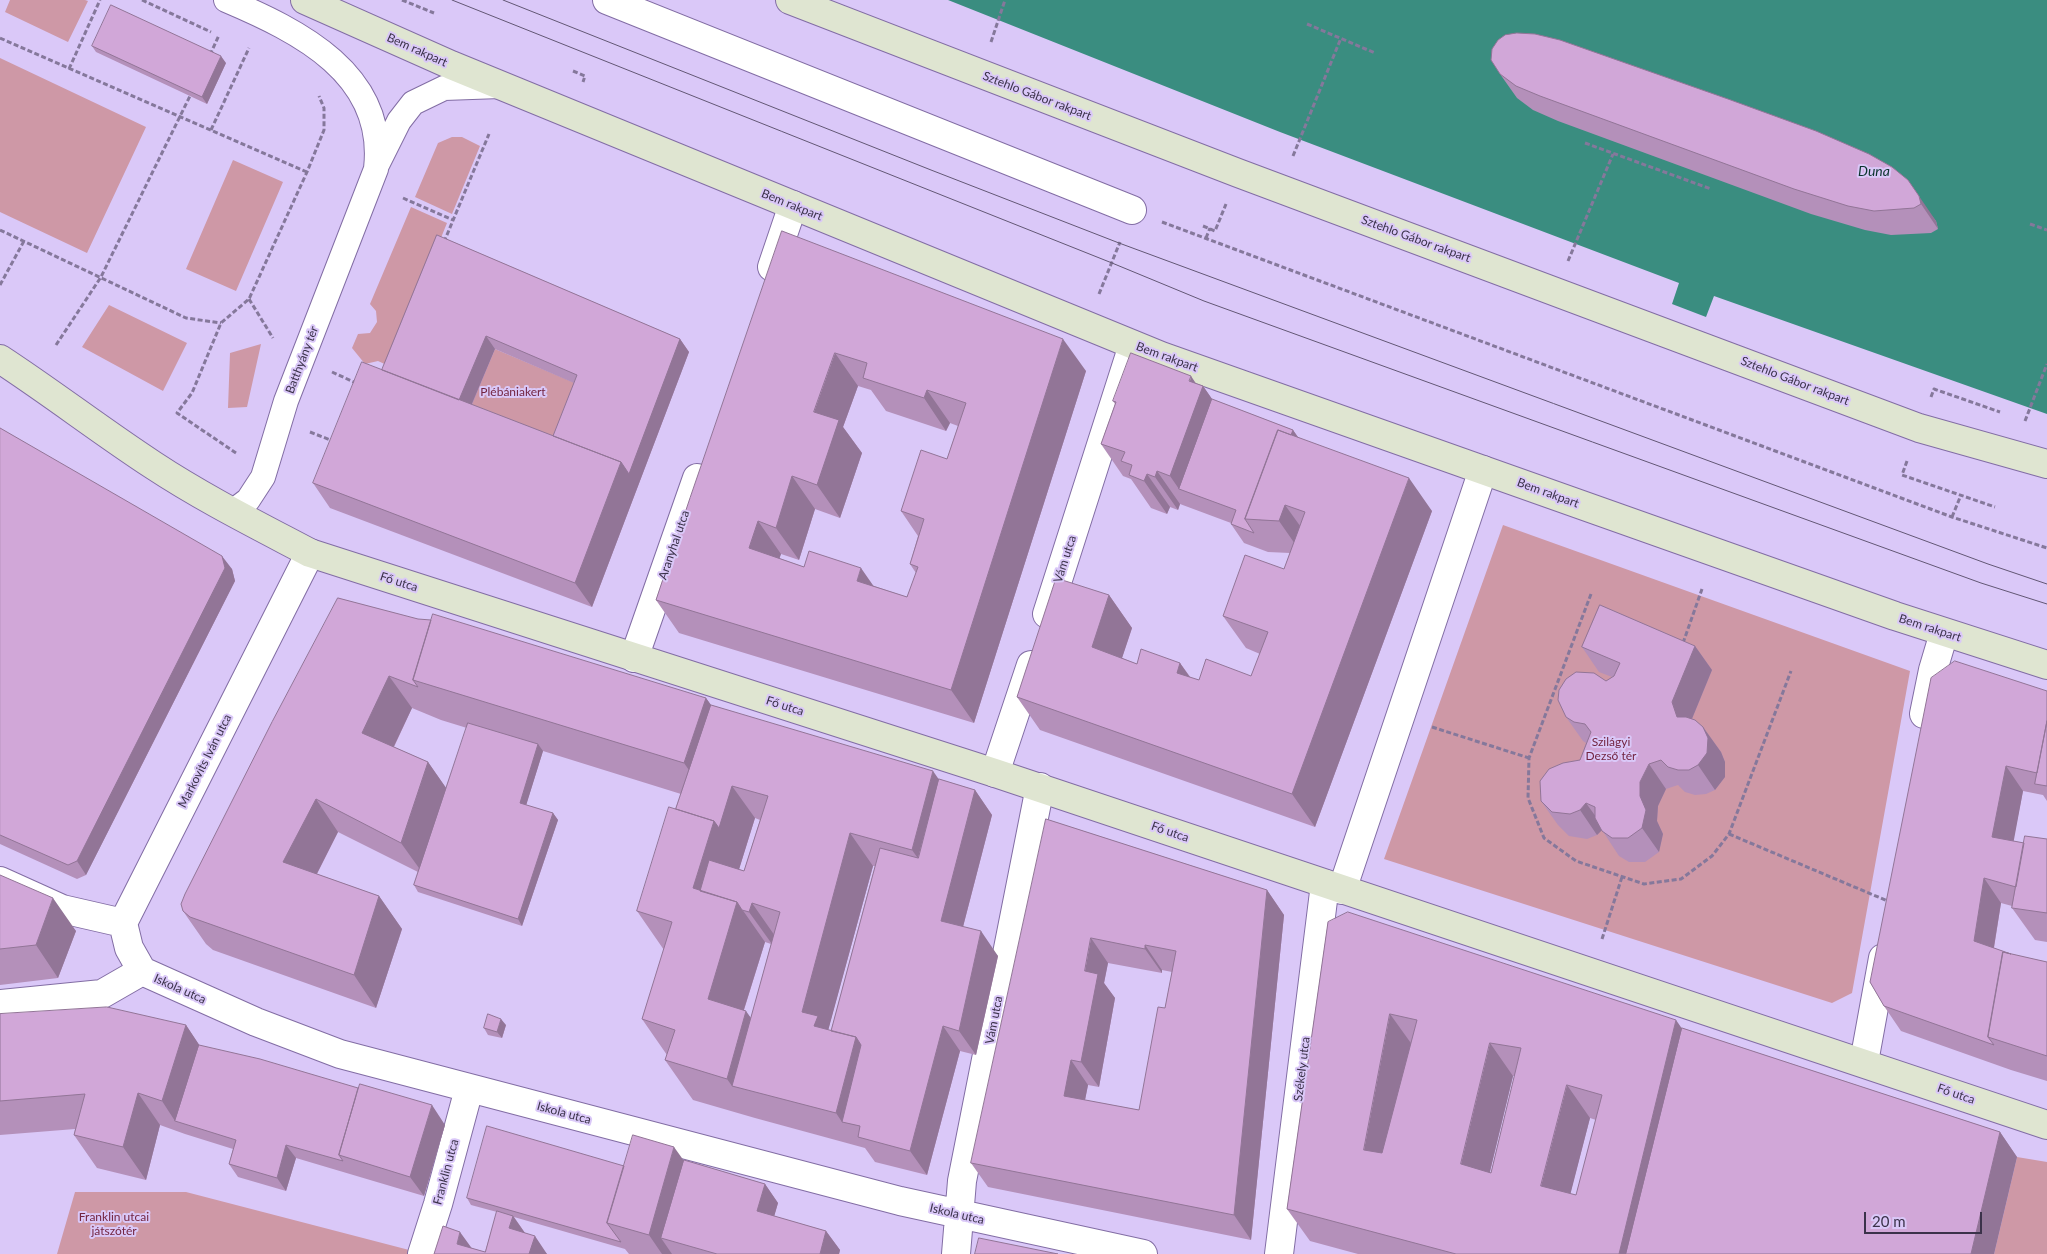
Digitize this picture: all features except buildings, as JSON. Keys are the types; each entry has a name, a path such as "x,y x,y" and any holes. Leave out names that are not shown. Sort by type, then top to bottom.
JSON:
{"street":[{"name":"Bem rakpart","path":"305,0 451,66 1134,345 1944,633 2047,665"},
{"path":"607,0 1132,210"},
{"name":"Sztehlo Gábor rakpart","path":"790,0 1232,171 1919,428 2047,464"},
{"path":"764,290 793,205"},
{"name":"Vám utca","path":"996,772 1134,345"},
{"path":"0,359 154,466 232,512"},
{"name":"Aranyhal utca","path":"634,658 704,457"},
{"path":"1483,470 1400,718 1334,887 1864,1062 1894,904"},
{"name":"Fő utca","path":"232,512 310,553 996,772 1334,887"},
{"name":"Markovits Iván utca","path":"123,923 310,553"},
{"path":"1920,734 1933,670 1944,633"},
{"name":"Vám utca","path":"956,1254 962,1181 1040,787"},
{"path":"0,881 62,909 123,923 129,948 142,971"},
{"name":"Székely utca","path":"1279,1254 1334,887"},
{"name":"Iskola utca","path":"0,1004 102,994 142,971 256,1022 340,1054 959,1215 1142,1254"},
{"name":"Fő utca","path":"1864,1062 2047,1125"},
{"name":"Franklin utca","path":"422,1254 438,1204 469,1089"}],"lane":[{"name":"Batthyány tér","path":"226,0 262,15 300,36 323,52 347,73 367,109 378,150 376,169 286,401 263,477 248,500 232,512"},
{"path":"376,169 399,121 413,104 444,88 500,86"}],"path":[{"path":"69,69 100,0"},
{"path":"142,0 226,38"},
{"path":"402,0 434,13"},
{"path":"990,44 1005,0"},
{"path":"1307,24 1375,53"},
{"path":"209,55 219,35"},
{"path":"0,38 307,172"},
{"path":"1290,162 1341,38"},
{"path":"241,45 258,52"},
{"path":"211,130 249,48"},
{"path":"239,444 236,454 177,412 192,393 221,323 249,299 307,172 324,130 324,108 317,92"},
{"path":"56,345 101,277 190,96"},
{"path":"443,245 490,134"},
{"path":"1585,143 1711,189"},
{"path":"1566,266 1613,154"},
{"path":"403,198 453,220"},
{"path":"1098,297 1132,210 1952,516 2047,548"},
{"path":"2030,224 2047,230"},
{"path":"1203,226 1216,231"},
{"path":"1206,238 1210,228"},
{"path":"0,230 186,318 221,323"},
{"path":"0,285 24,241"},
{"path":"249,299 274,336 271,345"},
{"path":"2017,418 2026,422 2047,364"},
{"path":"329,371 364,387"},
{"path":"1934,389 2008,415"},
{"path":"305,430 338,442"},
{"path":"1908,460 1902,475 1995,507"},
{"path":"1952,516 1961,495"},
{"path":"1682,647 1702,589"},
{"path":"1591,594 1529,758 1528,798 1544,838 1576,861 1644,884 1681,879 1712,856 1729,834 1791,671"},
{"path":"1400,718 1529,758"},
{"path":"1729,834 1894,904"},
{"path":"1601,942 1622,877"}],"green space":[{"path":"10,0 88,1 68,42 5,12"},
{"path":"0,58 146,127 87,253 0,212"},
{"path":"452,137 462,137 480,146 452,214 415,197 438,143"},
{"path":"233,160 283,182 236,291 186,269"},
{"path":"411,207 447,223 389,366 378,361 365,364 352,348 358,334 370,333 377,322 376,311 370,304"},
{"path":"109,305 187,343 163,391 82,347"},
{"path":"261,344 247,407 228,408 230,353"},
{"name":"Plébániakert","path":"495,349 587,388 560,457 465,420"},
{"name":"Szilágyi Dezső tér","path":"1503,525 1910,671 1852,993 1832,1003 1384,859"},
{"path":"2017,1157 2047,1162 2047,1254 1994,1254"},
{"name":"Franklin utcai játszótér","path":"75,1192 186,1192 413,1251 412,1254 57,1254"}],"water":[{"name":"Duna","path":"948,0 2047,0 2047,414 1714,296 1706,317 1672,304 1679,283 1280,132"}],"tram line":[{"path":"452,0 1204,301 1981,583 2047,604"},
{"path":"503,0 1119,243 1988,564 2047,584"}]}
